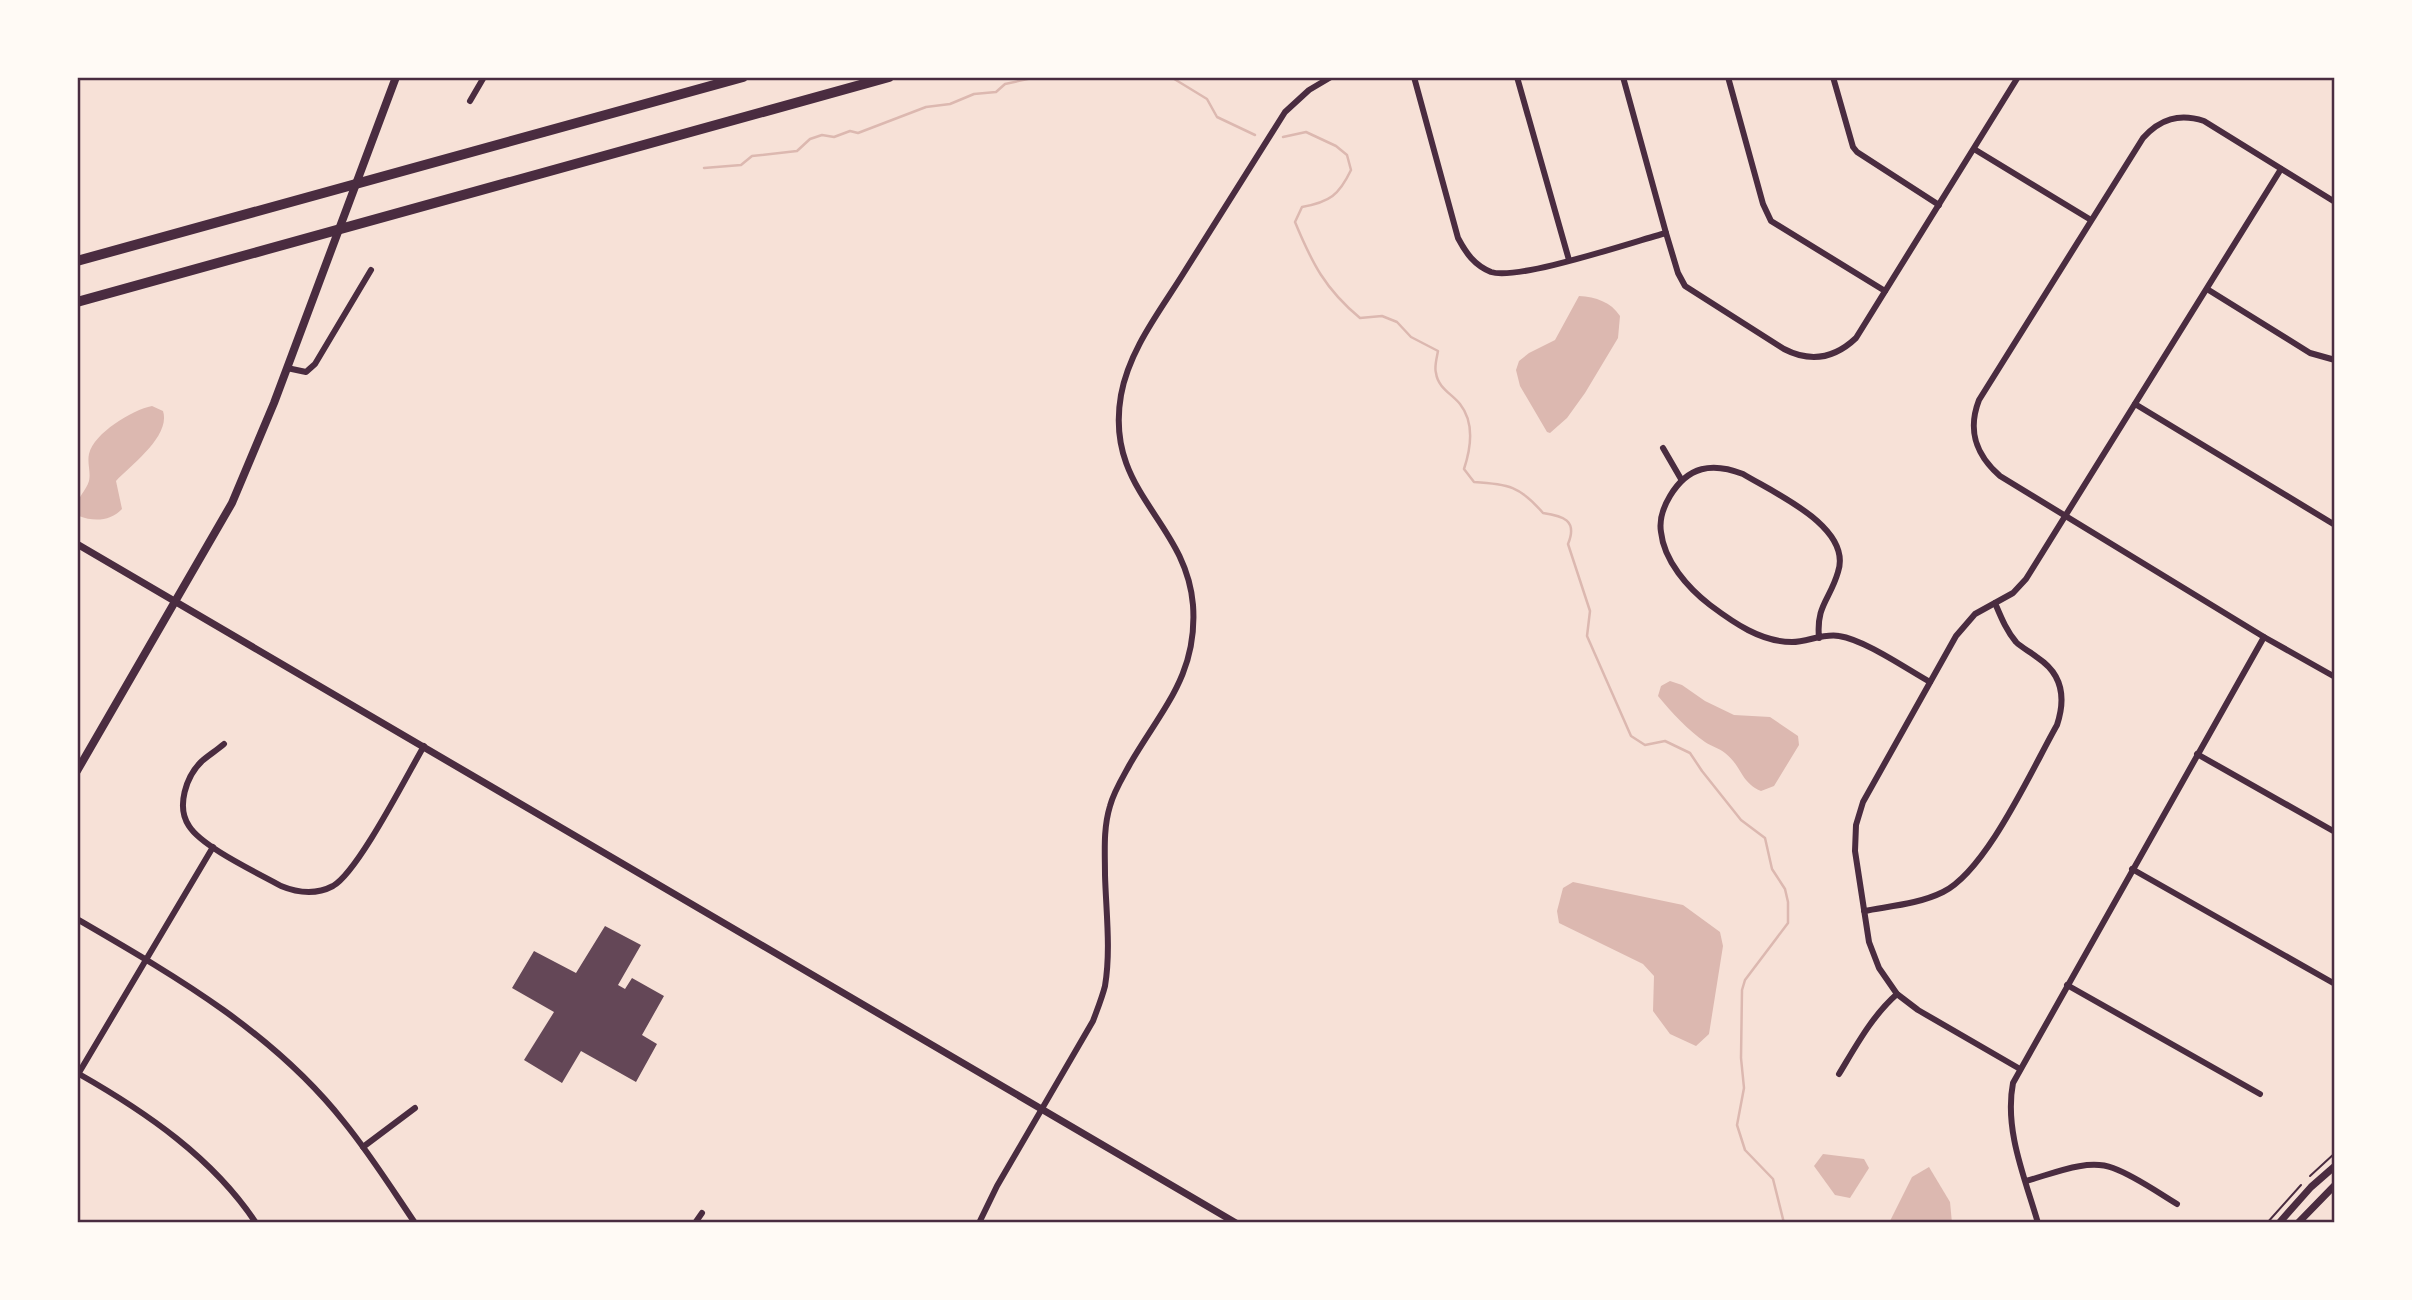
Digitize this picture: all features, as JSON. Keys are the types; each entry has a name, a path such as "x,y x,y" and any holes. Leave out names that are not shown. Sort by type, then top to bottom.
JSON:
{"highway":[{"path":"77,261 743,77"},
{"path":"77,302 889,77"}],"main road":[{"path":"77,771 177,602 232,503 255,453 396,77"}],"street":[{"path":"470,101 484,77"},
{"path":"979,1223 1093,1021 1105,986 1105,840 1110,807 1125,774 1184,674 1193,627 1191,590 1186,568 1177,548 1136,489 1121,451 1120,399 1125,377 1145,334 1285,112 1309,90 1331,77"},
{"path":"1414,77 1458,238 1469,256 1480,266 1493,272 1519,273 1666,233"},
{"path":"1517,77 1569,260"},
{"path":"1623,77 1678,273 1689,290 1794,354 1825,357 1843,349 1856,338 2018,77"},
{"path":"1728,77 1763,204 1771,221 1885,291"},
{"path":"1833,77 1857,152 1938,205"},
{"path":"2335,202 2204,121 2191,117 2172,118 2153,127 2143,138 1979,400 1973,424 1979,451 2000,476 2264,637 2335,677"},
{"path":"1974,149 2091,220"},
{"path":"2020,1069 1918,1010 1897,994 1879,968 1869,942 1855,851 1859,813 1955,636 1975,614 2013,593 2026,579 2281,169"},
{"path":"287,368 306,372 315,364 371,270"},
{"path":"2207,289 2310,353 2335,360"},
{"path":"2135,404 2335,525"},
{"path":"1663,448 1681,480"},
{"path":"1819,638 1818,621 1823,601 1840,569 1839,553 1833,536 1820,521 1733,470 1703,468 1681,480 1668,500 1660,529 1665,549 1694,592 1741,626 1768,639 1792,642 1819,638 1837,635 1855,640 1930,682"},
{"path":"77,544 1236,1223"},
{"path":"1864,911 1917,901 1941,893 1960,881 1989,846 2057,725 2062,710 2062,695 2055,675 2041,659 2018,644 2007,629 1995,603"},
{"path":"2038,1223 2012,1132 2010,1114 2013,1083 2264,637"},
{"path":"224,744 200,763 186,785 183,805 188,825 213,847 293,891 307,893 321,891 345,878 424,746"},
{"path":"2197,754 2335,832"},
{"path":"213,847 78,1075 133,1107 187,1146 256,1223"},
{"path":"2132,869 2335,984"},
{"path":"77,919 146,959 229,1013 275,1049 318,1092 363,1147 415,1223"},
{"path":"2067,985 2260,1094"},
{"path":"1839,1074 1868,1027 1897,994"},
{"path":"363,1147 415,1108"},
{"path":"2026,1181 2073,1168 2099,1166 2112,1168 2177,1204"},
{"path":"2279,1223 2311,1186 2335,1166"},
{"path":"2298,1223 2335,1185"},
{"path":"695,1223 702,1213"}],"shaded area":[{"path":"1579,296 1602,301 1616,311 1620,316 1618,338 1585,393 1567,418 1550,433 1520,386 1516,370 1519,361 1529,353 1555,340"},
{"path":"152,406 163,411 164,421 156,440 116,481 122,509 113,516 102,519 79,516 77,506 89,481 89,454 92,446 115,424 134,412"},
{"path":"1670,681 1734,715 1770,717 1798,736 1799,745 1774,786 1761,791 1754,787 1731,758 1705,742 1680,720 1658,696 1661,686"},
{"path":"1573,882 1683,905 1720,932 1723,946 1709,1034 1696,1046 1670,1034 1653,1011 1654,976 1643,964 1559,923 1557,911 1563,888"},
{"path":"1823,1154 1864,1159 1869,1168 1850,1198 1835,1195 1814,1166"},
{"path":"1929,1167 1950,1202 1952,1223 1889,1223 1912,1177"}],"building":[{"path":"605,926 641,945 618,985 625,989 632,978 664,996 642,1035 657,1044 636,1082 581,1051 562,1083 524,1060 554,1012 512,988 534,951 576,973"}],"waterway":[{"path":"704,168 741,165 752,156 797,151 810,139 822,135 834,137 850,131 858,133 926,107 950,104 974,94 996,92 1005,84 1037,77"},
{"path":"1171,77 1207,99 1217,117 1255,135"},
{"path":"1283,137 1306,132 1336,146 1347,155 1351,170 1342,186 1327,200 1302,207 1295,222 1307,250 1329,286 1360,318 1382,316 1397,322 1411,337 1438,351 1435,368 1437,378 1465,411 1470,427 1470,444 1464,469 1474,482 1513,488 1543,513 1562,518 1570,524 1571,536 1568,544 1590,611 1587,636 1631,736 1645,745 1665,741 1690,753 1741,820 1765,838 1772,869 1785,889 1788,923 1745,980 1742,990 1741,1058 1744,1088 1737,1125 1745,1150 1773,1179 1784,1223"}]}
